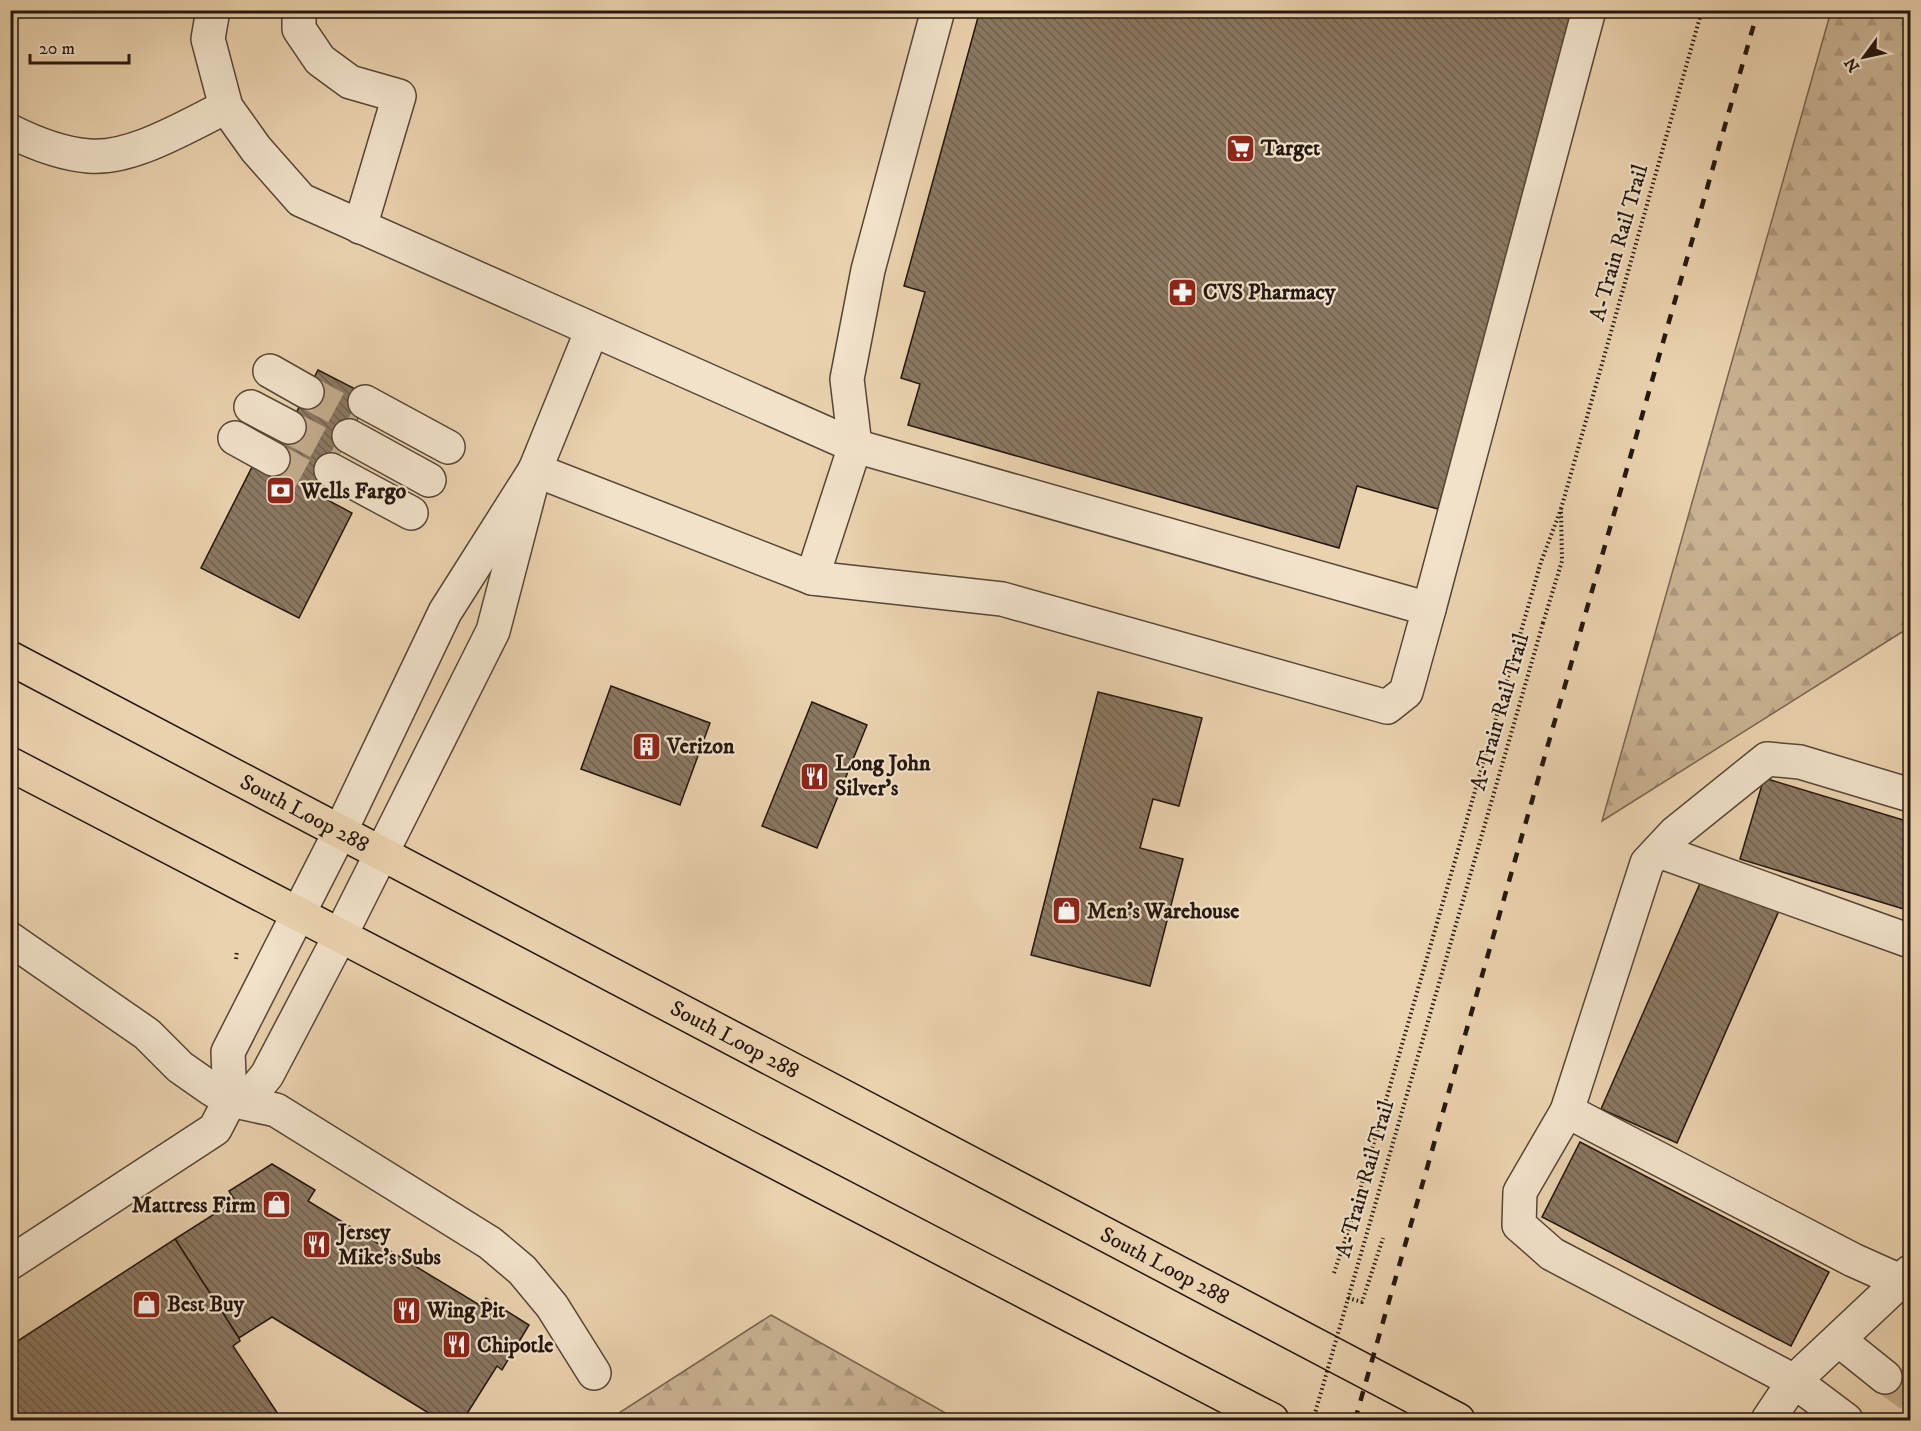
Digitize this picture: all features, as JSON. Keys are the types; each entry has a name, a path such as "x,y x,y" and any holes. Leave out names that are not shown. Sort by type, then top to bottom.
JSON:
{"highway":[{"name":"South Loop 288","path":"10,658 1458,1420"},
{"path":"10,764 1272,1420"}],"lane":[{"path":"213,10 208,39 226,107 256,149 301,200 855,446 1429,609"},
{"path":"299,10 299,29 320,60 350,82 399,96 360,227"},
{"path":"812,578 855,446 847,379 868,270 938,10"},
{"path":"535,470 812,578 1002,599 1387,707 1407,692 1589,10"},
{"path":"10,131 34,143 90,156 139,149 226,107"},
{"path":"230,1100 254,1091 267,1075 340,936 493,631 535,470 592,330"},
{"path":"256,397 294,418 256,397"},
{"path":"344,444 425,488 344,444"},
{"path":"10,1263 215,1129 230,1100 228,1052 340,832 445,612 535,470"},
{"path":"1846,1420 1794,1381 1552,1254 1519,1225 1520,1192 1567,1111 1647,863 1675,833 1767,759 1800,762 1911,795"},
{"path":"1659,851 1911,941"},
{"path":"10,939 147,1034 180,1067 230,1100 276,1110 490,1243 522,1270 552,1305 594,1372"},
{"path":"1567,1111 1853,1260 1905,1277 1794,1381 1768,1420"},
{"path":"1839,1340 1885,1377"}],"path":[{"name":"A-Train Rail Trail","path":"1312,1420 1562,561 1562,508 1702,10"},
{"path":"1334,1273 1350,1226 1541,562 1562,508"},
{"path":"1348,1298 1362,1302 1383,1238"}],"green space":[{"path":"1831,11 1910,11 1910,627 1602,821"},
{"path":"771,1315 958,1420 608,1420"}],"building":[{"name":"Target","path":"980,10 1577,10 1438,509 1357,486 1339,548 908,425 920,384 901,378 925,292 904,286"},
{"name":"Wells Fargo","path":"318,370 369,396 318,495 352,513 299,618 201,568 256,459 269,466"},
{"name":"Verizon","path":"611,686 710,723 680,805 581,769"},
{"path":"1098,692 1202,718 1179,806 1153,799 1140,848 1183,859 1150,986 1031,955"},
{"name":"Long John Silver's","path":"812,702 867,725 817,848 762,826"},
{"path":"1764,778 1910,822 1910,911 1740,859"},
{"path":"1705,872 1781,906 1677,1143 1601,1109"},
{"path":"1580,1142 1829,1272 1791,1346 1542,1217"},
{"path":"272,1164 315,1190 308,1201 481,1306 486,1298 529,1325 502,1370 497,1366 463,1420 440,1420 272,1317 239,1338 175,1239 235,1201 229,1191"},
{"name":"Best Buy","path":"175,1239 239,1338 240,1341 233,1346 282,1420 10,1420 10,1346"}],"tunnel":[{"path":"307,392 357,419"},
{"path":"289,427 340,454"},
{"path":"273,459 323,486"},
{"path":"1885,1377 1910,1395"}],"railway":[{"path":"1355,1420 1758,10"}],"place":[{"name":"Target","path":"1240,148"},
{"name":"CVS Pharmacy","path":"1182,292"},
{"name":"Wells Fargo","path":"280,491"},
{"name":"Verizon","path":"646,746"},
{"name":"Long John Silver's","path":"814,776"},
{"name":"Men's Warehouse","path":"1066,911"},
{"name":"Mattress Firm","path":"277,1205"},
{"name":"Jersey Mike's Subs","path":"317,1245"},
{"name":"Best Buy","path":"146,1304"},
{"name":"Wing Pit","path":"406,1310"},
{"name":"Chipotle","path":"456,1345"}]}
